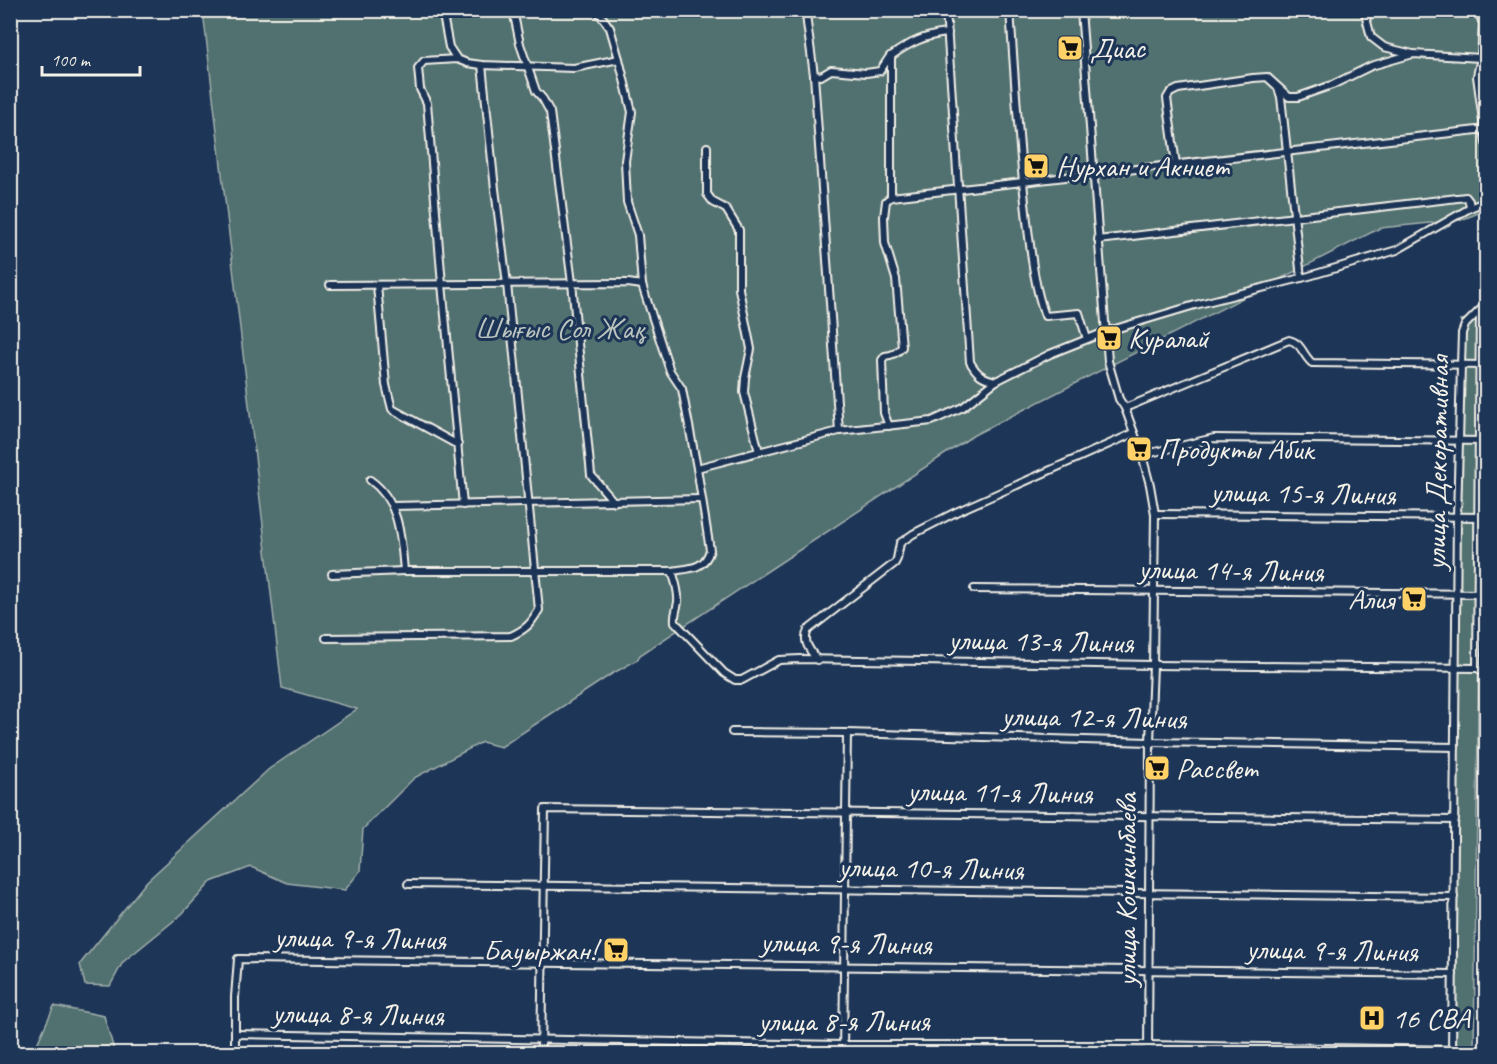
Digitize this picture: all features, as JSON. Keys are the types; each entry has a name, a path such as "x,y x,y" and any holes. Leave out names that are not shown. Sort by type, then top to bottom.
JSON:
{"street":[{"path":"442,10 449,46 457,59"},
{"path":"513,10 520,44 536,91 550,112 572,284 591,475 614,502"},
{"path":"332,574 672,571 696,567 707,558 710,550 682,389 670,371 642,285 638,235 627,202 625,161 632,112 620,59 610,28 597,10"},
{"path":"806,10 814,75 839,431"},
{"path":"946,10 970,362 976,373 985,379 996,381"},
{"path":"1010,10 1023,182 1031,255 1041,304 1045,316 1079,313 1087,339"},
{"name":"улица Кошкинбаева","path":"1081,10 1108,360 1119,399 1125,408 1142,455 1155,514 1150,742 1148,1053"},
{"path":"1364,10 1371,37 1384,47 1413,54 1484,57"},
{"path":"1478,10 1483,24 1484,57 1477,76 1486,129 1486,143"},
{"path":"814,75 821,76 831,70 866,73 880,71 891,56 905,46 934,34 948,33"},
{"path":"1176,165 1167,98 1170,93 1178,89 1267,78 1289,97 1298,97 1332,85 1371,66 1413,54"},
{"path":"891,56 891,197"},
{"path":"463,505 427,103 420,89 418,68 424,61 457,59 482,65 574,68 620,59"},
{"path":"326,638 511,636 524,630 539,610 507,284 482,65"},
{"path":"1277,87 1281,97 1301,278"},
{"path":"889,426 884,413 882,360 885,356 899,352 902,347 896,279 885,243 886,201 891,197 1486,129"},
{"path":"707,147 708,194 713,202 726,209 739,230 739,289 751,349 744,392 759,452"},
{"path":"1098,240 1466,197 1470,208"},
{"path":"697,468 839,431 932,421 963,407 996,381 1050,354 1087,339 1195,304 1301,278 1397,250 1486,201"},
{"path":"330,285 628,283 642,285"},
{"path":"377,285 386,385 392,409 458,445"},
{"path":"1480,310 1486,304"},
{"name":"улица Декоративная","path":"1452,1052 1457,518 1462,333 1465,325 1480,310"},
{"name":"улица Декоративная","path":"1477,668 1479,441 1483,365 1480,310"},
{"path":"1125,408 1289,340 1298,344 1305,357 1312,363 1483,365"},
{"path":"817,660 805,641 808,630 896,563 900,543 912,534 956,512 1134,433"},
{"path":"1142,455 1214,438 1486,441"},
{"path":"370,480 380,487 393,506 400,532 404,572"},
{"path":"393,506 701,500"},
{"name":"улица 15-я Линия","path":"1155,514 1486,517"},
{"name":"улица 13-я Линия","path":"672,571 678,601 674,616 675,622 724,673 735,680 742,680 779,660 1477,668 1486,672"},
{"name":"улица 14-я Линия","path":"974,589 1486,594"},
{"name":"улица 12-я Линия","path":"732,732 1455,747"},
{"path":"843,1053 848,733"},
{"name":"улица 11-я Линия","path":"543,886 545,809 1455,820"},
{"name":"улица 10-я Линия","path":"408,884 1454,897"},
{"path":"542,1053 543,886"},
{"name":"улица 9-я Линия","path":"235,1034 238,959 1453,974"},
{"path":"235,1034 235,1053"},
{"name":"улица 8-я Линия","path":"235,1034 843,1045 1148,1045 1452,1052"}],"green space":[{"name":"Шығыс Сол Жақ","path":"203,11 1486,11 1486,210 1461,220 1380,228 974,435 640,655 637,660 610,675 501,747 482,742 414,778 363,829 360,871 345,890 287,883 251,867 211,882 182,914 123,962 110,986 85,985 80,964 147,881 269,769 357,709 282,688"},
{"path":"1483,317 1474,1053 1455,1054 1461,320"},
{"path":"54,1006 104,1016 115,1053 33,1053"}],"place":[{"name":"Диас","path":"1070,48"},
{"name":"Нурхан и Акниет","path":"1036,166"},
{"name":"Куралай","path":"1109,338"},
{"name":"Продукты Абик","path":"1139,449"},
{"name":"Алия","path":"1414,599"},
{"name":"Рассвет","path":"1157,768"},
{"name":"Бауыржан!","path":"616,950"},
{"name":"16 СВА","path":"1372,1018"}]}
